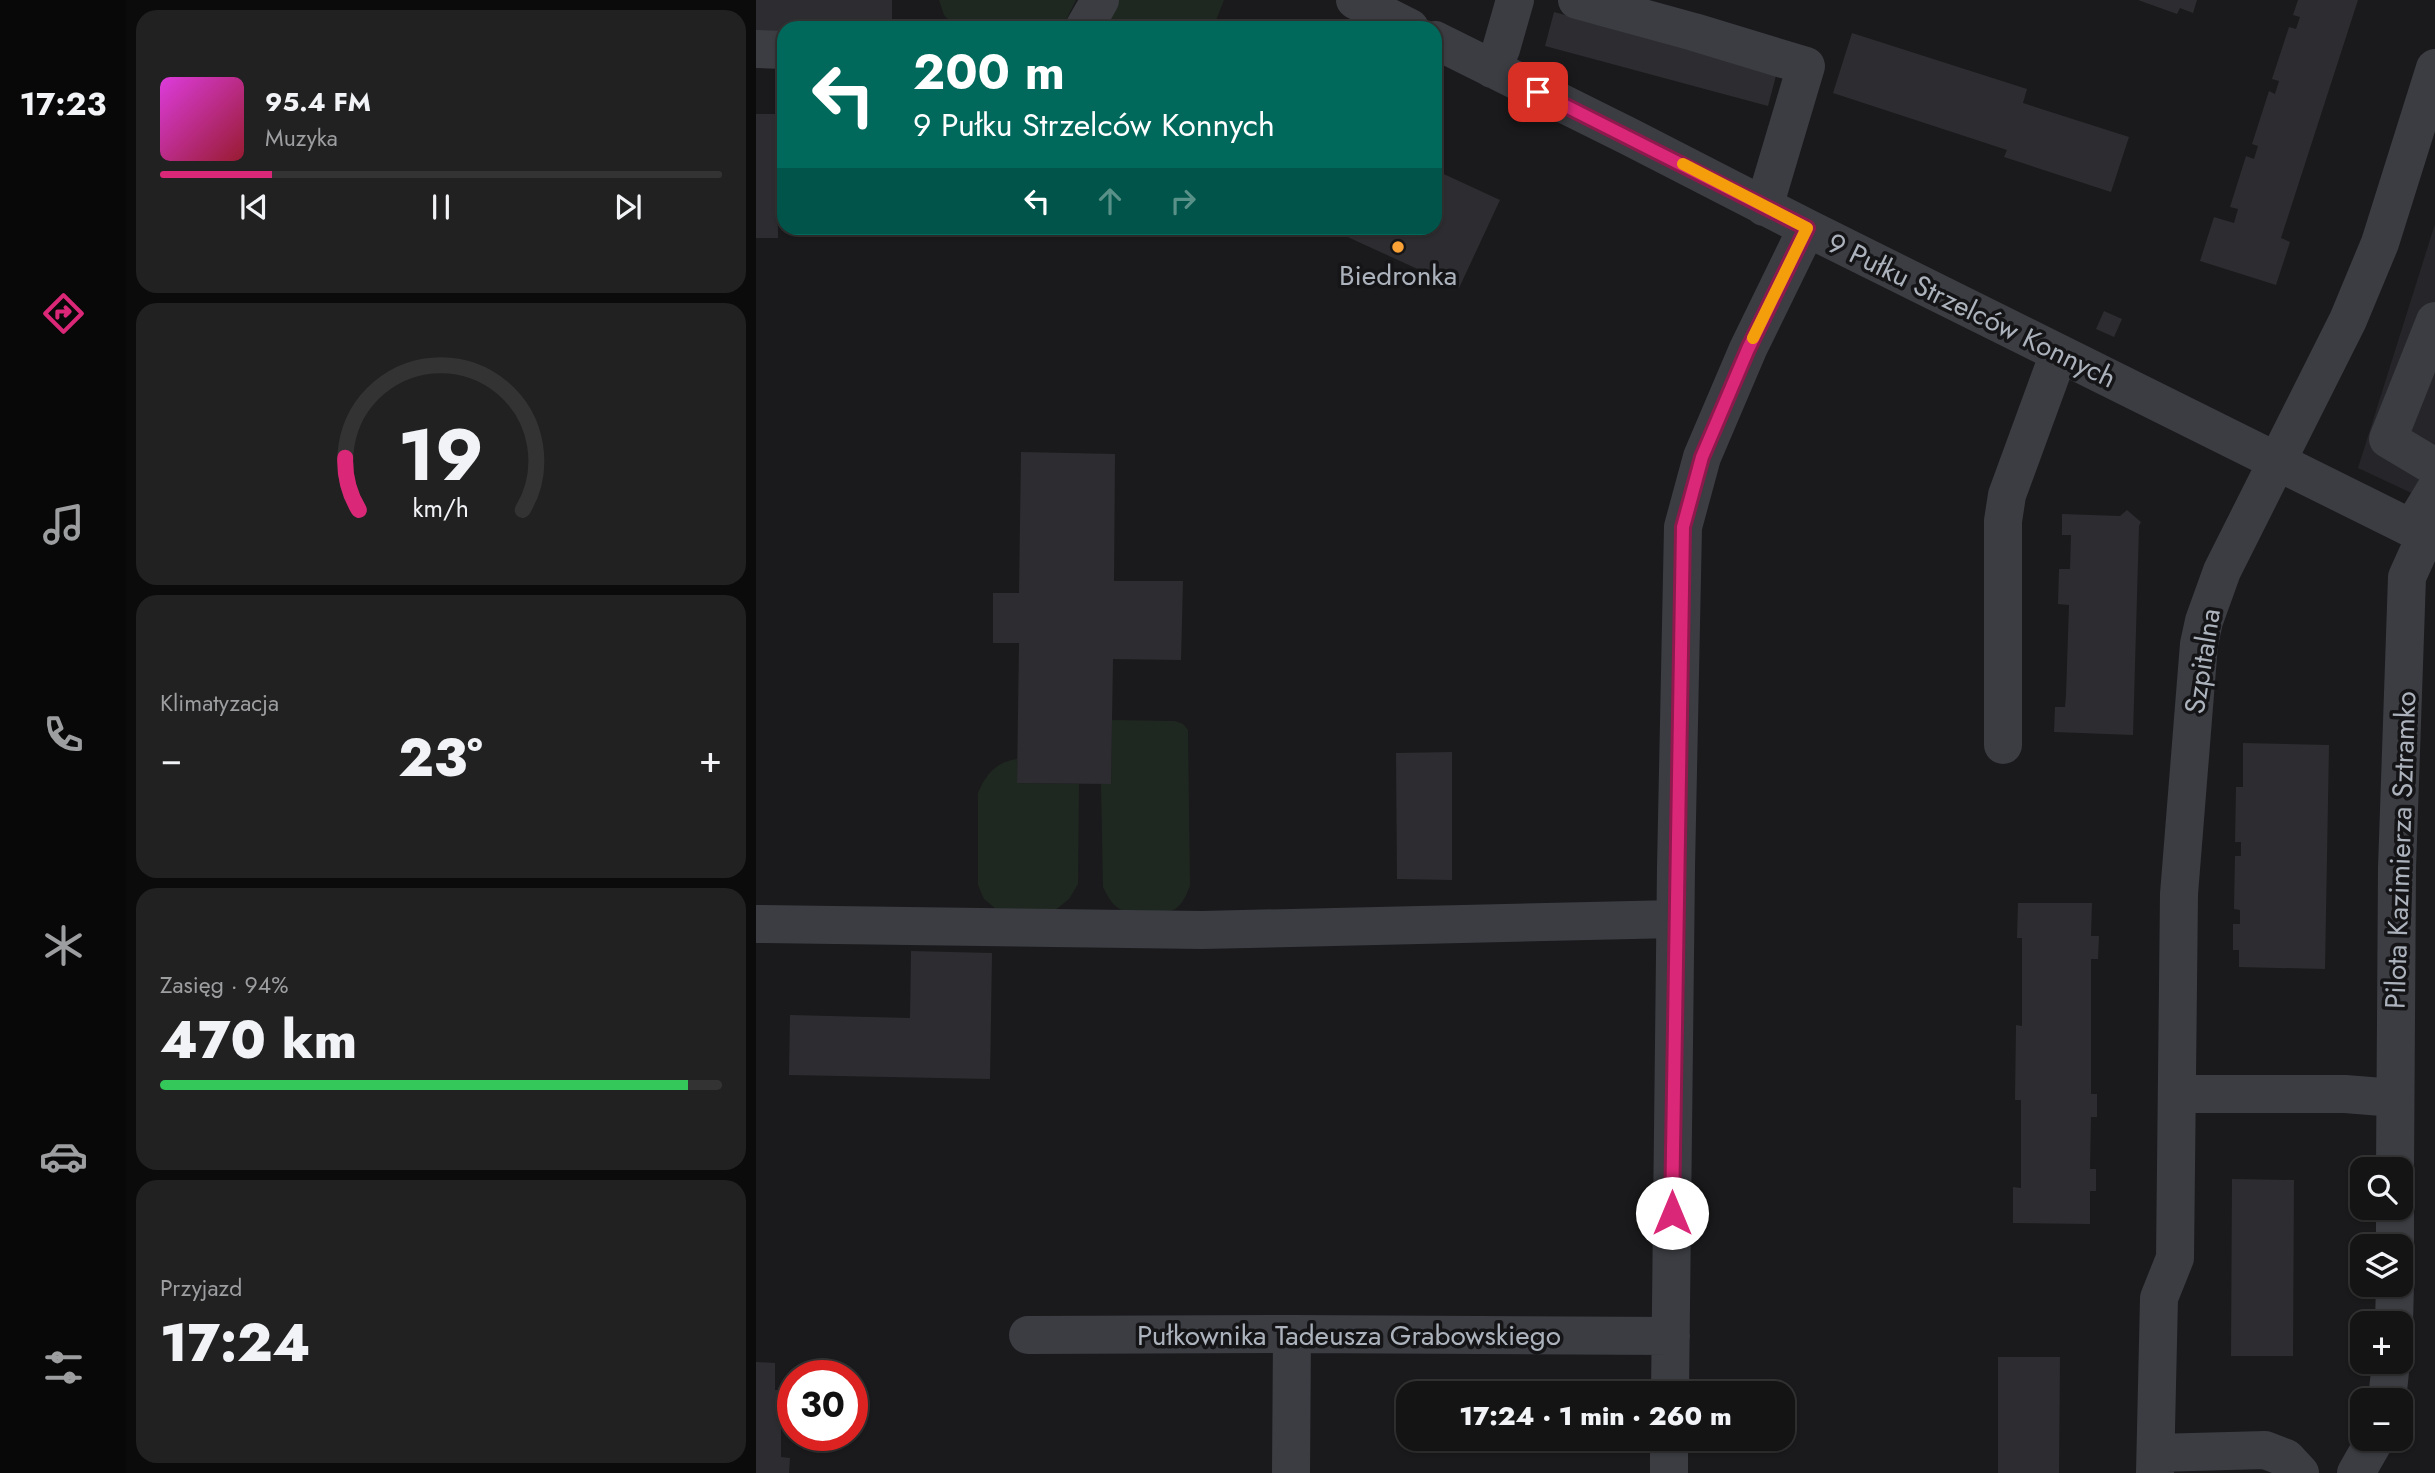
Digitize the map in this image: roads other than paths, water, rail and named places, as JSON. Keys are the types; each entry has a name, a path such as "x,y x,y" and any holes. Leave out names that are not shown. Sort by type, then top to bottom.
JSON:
{"street":[{"path":"1088,21 1100,0"},
{"path":"1355,0 1396,21"},
{"path":"1492,69 1501,49 1515,0"},
{"path":"1577,0 1806,66 1764,206"},
{"name":"9 Pułku Strzelców Konnych","path":"1442,44 2277,463 2424,534"},
{"path":"756,49 777,50"},
{"name":"Szpitalna","path":"2156,1463 2159,1298 2175,1258 2179,894 2199,644 2204,621 2222,571 2348,320 2379,243 2435,68"},
{"path":"1670,1381 1675,919 1683,527 1702,457 1748,349 1807,228"},
{"path":"2435,321 2388,439 2435,467"},
{"path":"2003,745 2003,521 2007,495 2015,471 2059,354"},
{"name":"Pilota Kazimierza Sztramko","path":"2395,1157 2397,868 2407,577 2424,534 2435,491"},
{"path":"756,924 941,918 1203,921 1675,919"},
{"path":"2178,1094 2345,1094 2395,1098"},
{"path":"1291,1473 1292,1334"},
{"name":"Pułkownika Tadeusza Grabowskiego","path":"1028,1335 1671,1336"},
{"path":"2156,1463 2265,1450 2286,1458 2300,1473"},
{"path":"1669,1451 1669,1473"},
{"path":"2356,1473 2369,1451"}],"place":[{"name":"Biedronka","path":"1398,247"}]}
